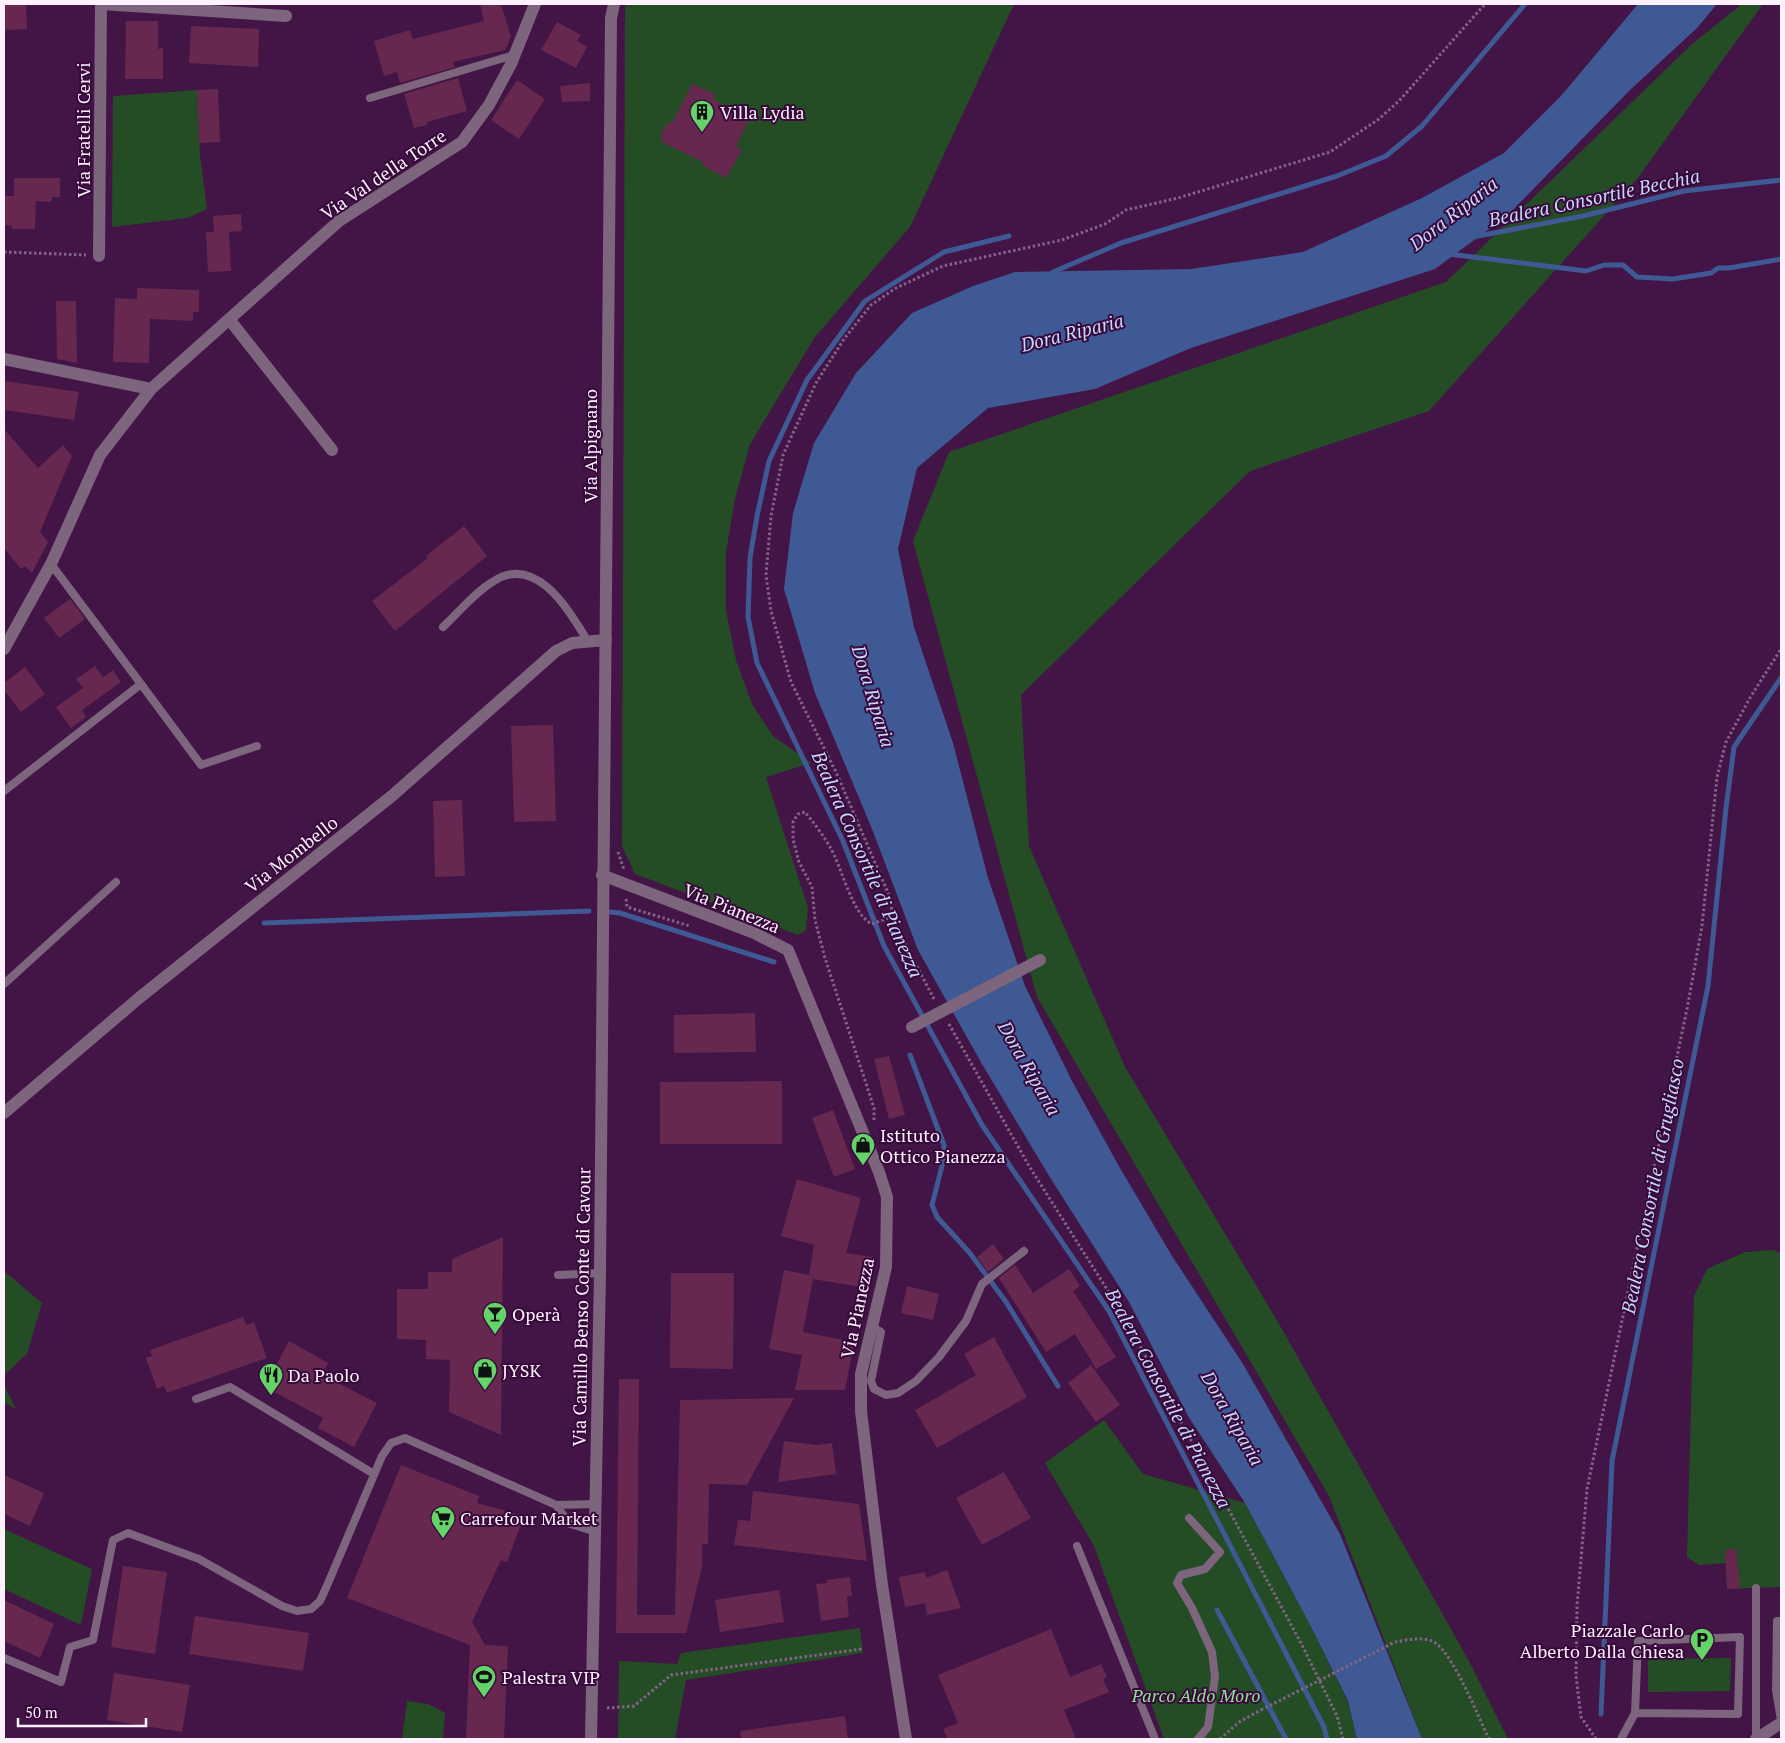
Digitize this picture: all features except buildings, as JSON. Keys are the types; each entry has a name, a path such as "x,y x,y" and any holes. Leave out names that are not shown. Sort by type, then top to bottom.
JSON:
{"street":[{"name":"Via Fratelli Cervi","path":"99,256 101,4 286,16"},
{"name":"Via Val della Torre","path":"4,649 51,564 100,456 151,389 339,221 462,142 489,105 514,55 535,4"},
{"name":"Via Alpignano","path":"607,4 611,18"},
{"name":"Via Alpignano","path":"602,875 606,640 611,18 614,4"},
{"path":"229,319 332,450"},
{"path":"4,359 151,389"},
{"name":"Via Mombello","path":"4,1113 139,998 393,795 556,652 572,643 587,640 606,640"},
{"name":"Via Pianezza","path":"602,875 754,933 788,950 887,1197 886,1267 861,1374 861,1411 882,1585 906,1739"},
{"name":"Via Camillo Benso Conte di Cavour","path":"591,1739 600,1273 602,875"},
{"path":"912,1027 1040,960"},
{"path":"1756,1739 1781,1721"}],"lane":[{"path":"370,98 514,55"},
{"path":"51,564 201,765 257,746"},
{"path":"443,627 493,581 513,572 527,573 543,583 561,602 587,640"},
{"path":"4,791 141,684"},
{"path":"4,984 116,882"},
{"path":"871,1326 881,1332 872,1381 874,1389 886,1396 898,1393 916,1381 939,1357 966,1321 982,1284 1024,1251"},
{"path":"558,1275 600,1273"},
{"path":"196,1399 230,1387 374,1474"},
{"path":"4,1658 61,1682 70,1646 93,1640 113,1540 128,1533 199,1560 282,1606 297,1611 311,1609 320,1601 382,1456 391,1443 405,1438 556,1505 596,1504"},
{"path":"556,1505 570,1524 596,1532"},
{"path":"1189,1518 1220,1552 1205,1569 1180,1575 1177,1583 1192,1608 1212,1652 1215,1677 1208,1727 1198,1739"},
{"path":"1077,1546 1155,1739"},
{"path":"1756,1588 1756,1739"},
{"path":"1781,1621 1777,1621 1781,1721"},
{"path":"1621,1739 1635,1713 1638,1640 1740,1637 1738,1714 1635,1713"}],"path":[{"path":"937,1003 891,917 892,902 836,772 792,682 771,611 766,575 771,516 783,455 816,383 839,347 871,305 896,288 943,266 1062,240 1105,224 1126,210 1178,198 1330,152 1379,119 1399,101 1485,4"},
{"path":"4,252 99,256"},
{"path":"1596,1739 1581,1717 1576,1676 1577,1606 1587,1489 1688,1004 1702,926 1717,777 1726,742 1751,696 1781,648"},
{"path":"874,1126 874,1108 825,958 815,920 812,888 799,862 793,839 793,822 798,814 805,812 831,848 857,908 865,921 872,924 891,917"},
{"path":"618,850 624,863 627,907 692,926"},
{"path":"946,1020 1029,1166 1122,1313 1301,1643 1337,1716 1343,1739"},
{"path":"1220,1739 1239,1722 1395,1642 1418,1639 1436,1643 1449,1659 1489,1739"},
{"path":"607,1708 634,1706 671,1675 862,1649"}],"green space":[{"path":"629,4 1014,4 910,227 815,337 750,444 735,499 726,552 726,611 736,660 752,704 773,736 811,763 766,777 808,908 806,930 798,935 635,874 622,846 625,6"},
{"path":"1742,4 1763,4 1637,179 1429,411 1250,471 1021,695 1029,846 1125,1067 1278,1322 1469,1661 1508,1739 1422,1739 1329,1496 1037,997 913,541 949,452 1446,282 1691,45"},
{"path":"197,90 200,155 207,209 188,218 112,227 113,96"},
{"path":"1774,1250 1781,1253 1781,1587 1727,1589 1726,1563 1699,1565 1687,1557 1694,1296 1707,1269 1745,1252"},
{"path":"4,1271 42,1303 27,1354 4,1375"},
{"path":"4,1385 16,1409 4,1402"},
{"name":"Parco Aldo Moro","path":"1104,1420 1143,1474 1245,1503 1308,1621 1348,1702 1357,1739 1164,1739 1094,1546 1045,1463"},
{"path":"4,1529 92,1569 81,1625 4,1589"},
{"path":"860,1628 863,1653 686,1680 675,1739 618,1739 619,1661 677,1664 681,1653"},
{"path":"1731,1658 1730,1691 1648,1692 1648,1659"},
{"path":"407,1701 428,1704 445,1713 443,1739 402,1739"}],"water":[{"name":"Dora Riparia","path":"1638,4 1717,4 1697,28 1629,91 1508,215 1435,269 1191,348 1095,389 988,408 917,468 898,549 914,627 953,743 988,878 1025,986 1072,1081 1120,1168 1172,1256 1243,1364 1340,1534 1422,1739 1357,1739 1348,1701 1245,1503 1188,1416 1129,1302 1046,1171 982,1064 918,950 872,829 815,693 784,589 793,513 814,443 856,373 912,313 973,286 1015,272 1191,269 1303,252 1422,198 1504,153 1561,96"}],"waterway":[{"path":"1051,276 1053,272 1121,243 1337,176 1386,156 1422,126 1525,4"},
{"name":"Bealera Consortile Becchia","path":"1473,237 1583,216 1684,191 1781,180"},
{"name":"Bealera Consortile di Pianezza","path":"1009,236 944,252 865,301 807,380 769,461 757,516 750,558 748,617 757,663 843,841 884,946 982,1125 1109,1311 1324,1727 1327,1739"},
{"path":"1449,254 1586,271 1604,265 1623,265 1637,277 1673,279 1711,273 1718,268 1729,268 1781,259"},
{"name":"Bealera Consortile di Grugliasco","path":"1601,1714 1612,1461 1708,986 1734,747 1781,678"},
{"path":"264,923 589,911"},
{"path":"610,912 620,913 774,962"},
{"path":"910,1055 944,1145 943,1162 932,1205 937,1217 969,1252 1006,1302 1058,1386"},
{"path":"1217,1610 1286,1739"}],"place":[{"name":"Villa Lydia","path":"702,133"},
{"name":"Istituto Ottico Pianezza","path":"863,1166"},
{"name":"Operà","path":"495,1335"},
{"name":"JYSK","path":"485,1391"},
{"name":"Da Paolo","path":"271,1396"},
{"name":"Carrefour Market","path":"443,1539"},
{"name":"Piazzale Carlo Alberto Dalla Chiesa","path":"1702,1661"},
{"name":"Palestra VIP","path":"484,1698"}]}
